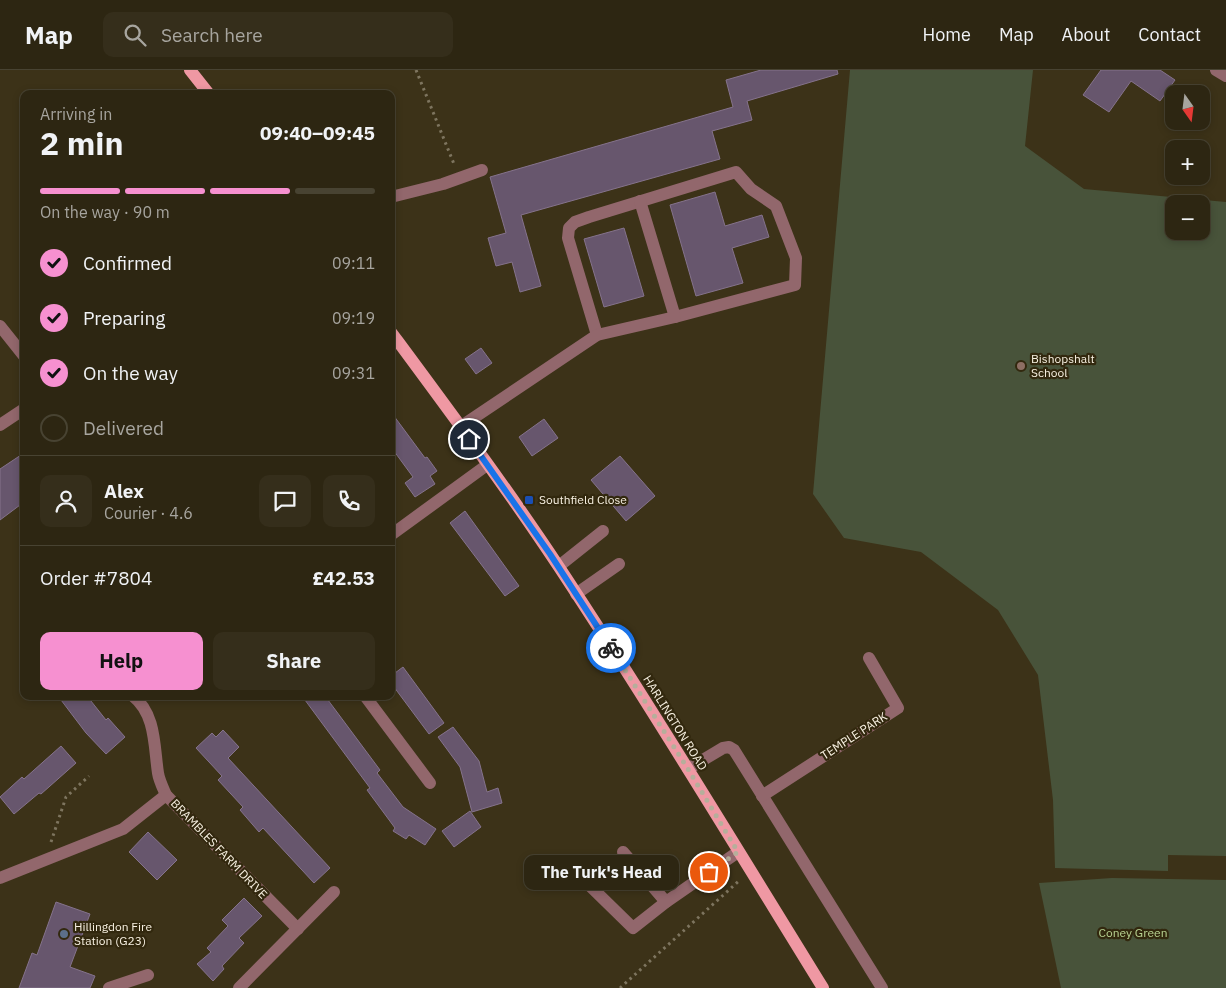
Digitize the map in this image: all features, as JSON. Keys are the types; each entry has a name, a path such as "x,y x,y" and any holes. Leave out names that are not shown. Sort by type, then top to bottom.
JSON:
{"main road":[{"path":"190,70 206,90"},
{"name":"HARLINGTON ROAD","path":"395,338 558,566 688,769 749,871 823,988"}],"street":[{"path":"1216,70 1226,76"},
{"path":"395,196 443,184 482,170"},
{"path":"460,427 597,334 675,317 795,286 796,258 776,206 751,189 736,172 575,222 568,228 568,238 597,334"},
{"path":"640,201 675,317"},
{"path":"0,326 20,351"},
{"path":"0,425 20,412"},
{"path":"395,532 487,465"},
{"path":"558,566 603,530"},
{"path":"576,594 619,564"},
{"name":"TEMPLE PARK","path":"762,796 898,708 869,658"},
{"path":"137,700 147,714 152,730 158,775 166,795"},
{"path":"368,700 430,783"},
{"path":"688,769 723,748 729,747 734,750 882,988"},
{"name":"BRAMBLES FARM DRIVE","path":"0,878 123,829 166,795 298,929"},
{"path":"623,852 666,902"},
{"path":"587,883 633,928 666,902 738,852"},
{"path":"239,988 334,892"},
{"path":"109,988 148,975"}],"path":[{"path":"416,70 459,178"},
{"path":"46,859 66,797 89,776"},
{"path":"620,988 749,871"}],"green space":[{"name":"Bishopshalt School","path":"850,70 1033,70 1025,146 1084,189 1165,196 1165,240 1210,240 1210,201 1226,202 1226,856 1168,855 1168,871 1055,868 1053,800 1038,675 998,610 921,552 844,538 813,494"},
{"name":"Coney Green","path":"1112,878 1226,880 1226,988 1061,988 1039,883"}],"building":[{"path":"761,70 837,70 838,74 747,101 752,120 712,131 720,159 521,215 541,286 520,292 512,262 496,266 488,238 506,233 490,177 733,107 726,80"},
{"path":"1101,70 1160,70 1175,80 1171,85 1165,85 1165,94 1160,101 1131,81 1109,112 1083,95"},
{"path":"715,192 725,226 762,215 769,237 732,248 743,283 696,296 670,205"},
{"path":"624,228 644,296 604,307 584,239"},
{"path":"481,348 492,363 476,374 465,359"},
{"path":"395,417 437,471 430,476 435,484 415,497 405,483 413,477 395,452"},
{"path":"544,419 558,438 532,456 519,437"},
{"path":"20,456 20,505 0,520 0,469"},
{"path":"620,456 655,496 626,521 591,480"},
{"path":"465,511 519,586 505,596 450,523"},
{"path":"403,667 444,723 429,734 395,688 395,673"},
{"path":"61,700 90,700 106,720 108,718 125,737 106,754 86,733"},
{"path":"305,700 328,700 380,770 377,773 403,807 436,829 425,845 409,835 406,839 393,831 395,828 367,790 370,788"},
{"path":"453,727 479,761 487,792 498,788 502,803 472,812 460,767 438,737"},
{"path":"223,730 239,747 228,758 330,868 314,883 263,828 259,832 240,810 243,807 218,780 222,776 196,748 212,733 216,737"},
{"path":"61,746 76,763 41,794 39,793 14,814 0,797 22,777 24,779"},
{"path":"470,811 481,827 454,847 442,831"},
{"path":"148,832 177,860 157,880 129,852"},
{"path":"244,898 262,916 239,938 244,943 222,966 224,969 213,981 197,964 211,952 207,948 228,926 222,920"},
{"name":"Hillingdon Fire Station (G23)","path":"56,902 90,914 70,967 95,976 90,988 19,988 32,953 37,955"}],"way so far":[{"path":"611,648 738,852 709,872"}],"place":[{"name":"Bishopshalt School","path":"1021,366"},
{"name":"Southfield Close","path":"529,500"},
{"name":"The Turk's Head","path":"709,872"},
{"name":"Hillingdon Fire Station (G23)","path":"64,934"}],"route":[{"path":"469,439 525,517 611,648"}]}
